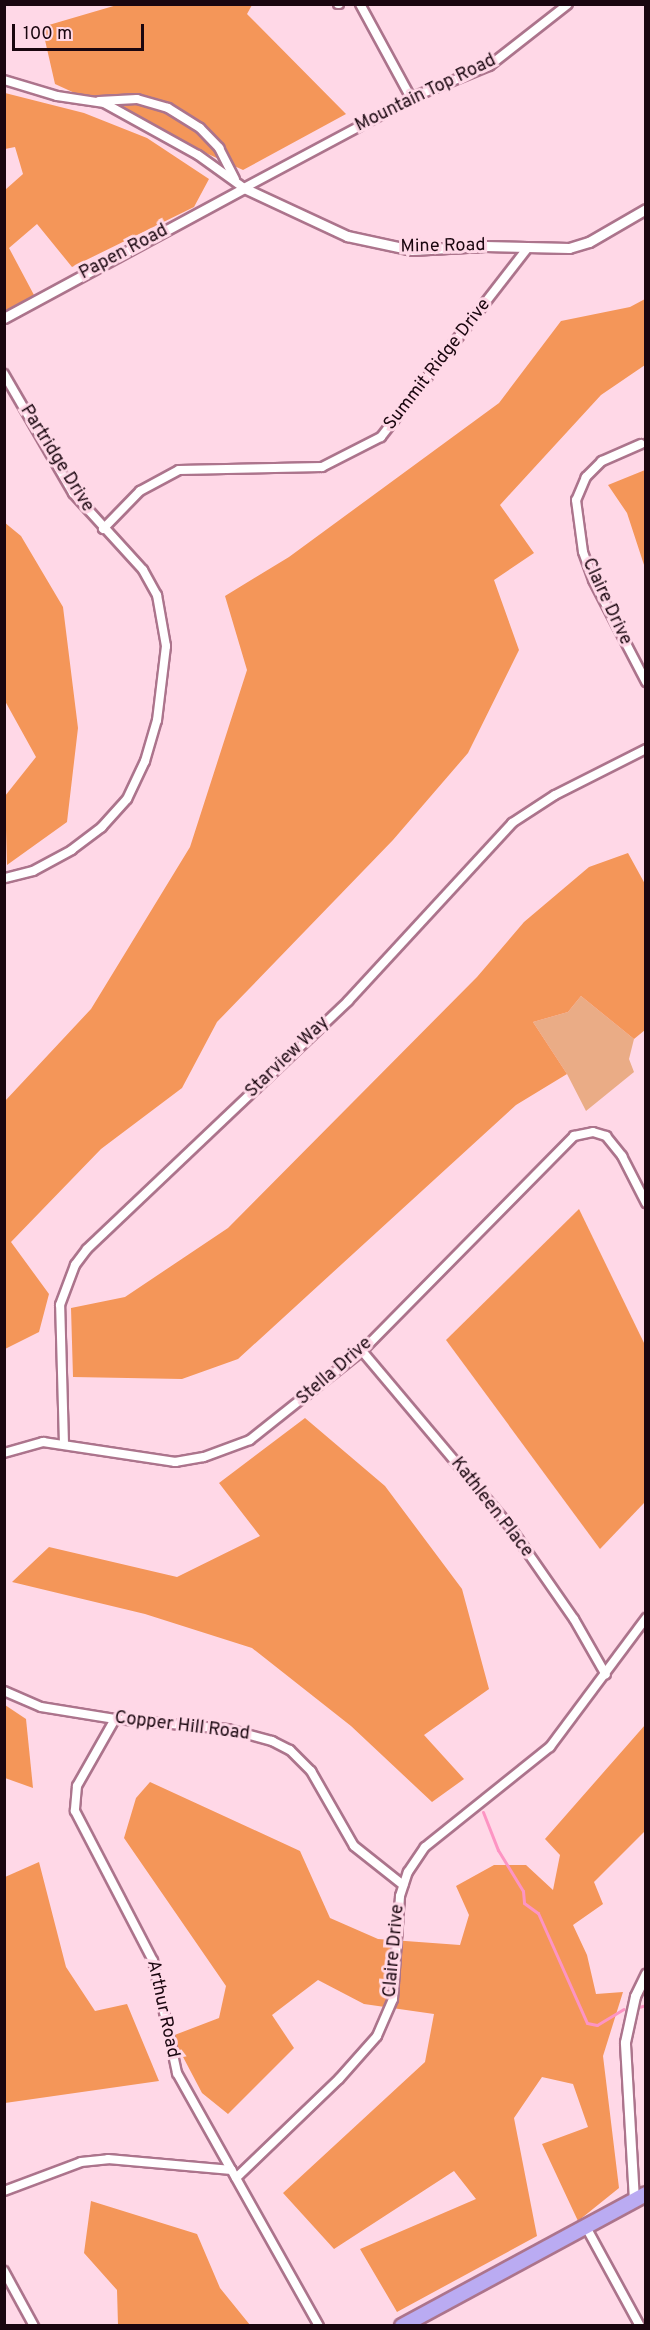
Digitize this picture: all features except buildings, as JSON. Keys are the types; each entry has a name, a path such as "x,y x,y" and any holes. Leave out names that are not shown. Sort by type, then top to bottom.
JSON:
{"highway":[{"path":"402,2325 640,2197"}],"street":[{"path":"360,4 411,98"},
{"name":"Mountain Top Road","path":"244,188 411,98 499,60 568,4"},
{"path":"4,80 57,96 98,101 137,99 168,108 200,128 219,148 236,179 244,188"},
{"path":"98,101 124,112 236,179"},
{"name":"Mine Road","path":"244,188 308,220 365,242 412,250 485,246 527,249 569,248 589,242 645,209"},
{"name":"Papen Road","path":"4,318 244,188"},
{"name":"Summit Ridge Drive","path":"104,529 140,491 180,470 322,467 372,443 381,437 527,249"},
{"name":"Partridge Drive","path":"4,374 73,493 143,570 157,595 166,646 158,720 145,761 127,799 102,827 72,850 33,871 4,878"},
{"name":"Claire Drive","path":"641,444 602,462 586,477 576,500 584,552 593,580 645,682"},
{"name":"Starview Way","path":"64,1444 60,1305 75,1264 87,1249 348,1001 512,823 555,795 645,749"},
{"name":"Stella Drive","path":"4,1453 43,1442 175,1462 222,1452 265,1431 362,1351 562,1146 585,1132 599,1133 622,1156 645,1203"},
{"name":"Kathleen Place","path":"362,1351 510,1527 574,1619 606,1675"},
{"name":"Claire Drive","path":"234,2174 339,2079 377,2036 393,1999 403,1885 425,1847 550,1747 606,1675 645,1618"},
{"name":"Copper Hill Road","path":"4,1691 41,1707 115,1719 244,1731 290,1750 311,1771 354,1846 403,1885"},
{"name":"Arthur Road","path":"115,1719 77,1786 75,1811 153,1961 177,2073 319,2325"},
{"path":"640,2197 625,2042 635,1996 645,1973"},
{"path":"4,2191 81,2162 108,2159 234,2174"},
{"path":"586,2227 640,2325"},
{"path":"4,2271 34,2325"}],"shaded area":[{"path":"117,5 252,5 247,14 346,114 243,170 55,84 42,27"},
{"path":"5,93 84,113 147,138 209,179 194,207 72,267 37,224 9,248 34,295 5,311 5,190 23,174 15,147 5,149"},
{"path":"645,299 645,365 601,395 500,505 534,553 494,580 519,650 468,753 393,840 217,1022 182,1088 101,1149 11,1242 49,1294 39,1332 5,1349 5,1101 91,1009 190,847 247,670 225,596 289,557 499,403 561,321 630,307"},
{"path":"645,470 645,568 627,513 608,485"},
{"path":"4,522 21,536 63,607 78,728 67,822 7,865 5,796 36,757 5,701"},
{"path":"628,853 645,884 645,1030 634,1039 581,996 568,1012 533,1022 567,1074 516,1105 238,1359 182,1379 73,1377 71,1308 125,1297 228,1228 477,977 524,922 589,867"},
{"path":"581,996 634,1039 629,1059 634,1072 586,1111 567,1074 533,1022 568,1012"},
{"path":"579,1209 645,1345 645,1502 600,1549 446,1340"},
{"path":"305,1418 385,1486 462,1589 489,1689 424,1735 464,1779 432,1802 351,1726 252,1648 145,1614 12,1582 49,1547 177,1577 260,1536 219,1483"},
{"path":"5,1705 26,1719 33,1788 5,1778"},
{"path":"645,1725 645,1831 594,1882 603,1904 573,1925 587,1955 596,1994 623,1992 603,2056 619,2188 578,2221 542,2144 588,2127 573,2084 542,2077 514,2118 537,2236 397,2312 360,2249 476,2199 454,2171 334,2249 283,2193 425,2062 434,2014 364,2004 318,1980 272,2015 294,2048 228,2114 202,2093 172,2036 219,2018 226,1986 124,1838 136,1798 150,1782 300,1851 330,1918 378,1939 460,1945 469,1915 456,1886 494,1865 526,1865 553,1890 560,1855 545,1839"},
{"path":"39,1862 66,1967 95,2011 127,2004 159,2081 5,2103 5,1877"},
{"path":"91,2201 197,2234 220,2288 250,2325 118,2325 117,2290 84,2253"}],"waterway":[{"path":"483,1812 498,1850 523,1891 524,1903 538,1913 587,2023 597,2025 624,2009"},
{"path":"639,2007 646,2005"}]}
